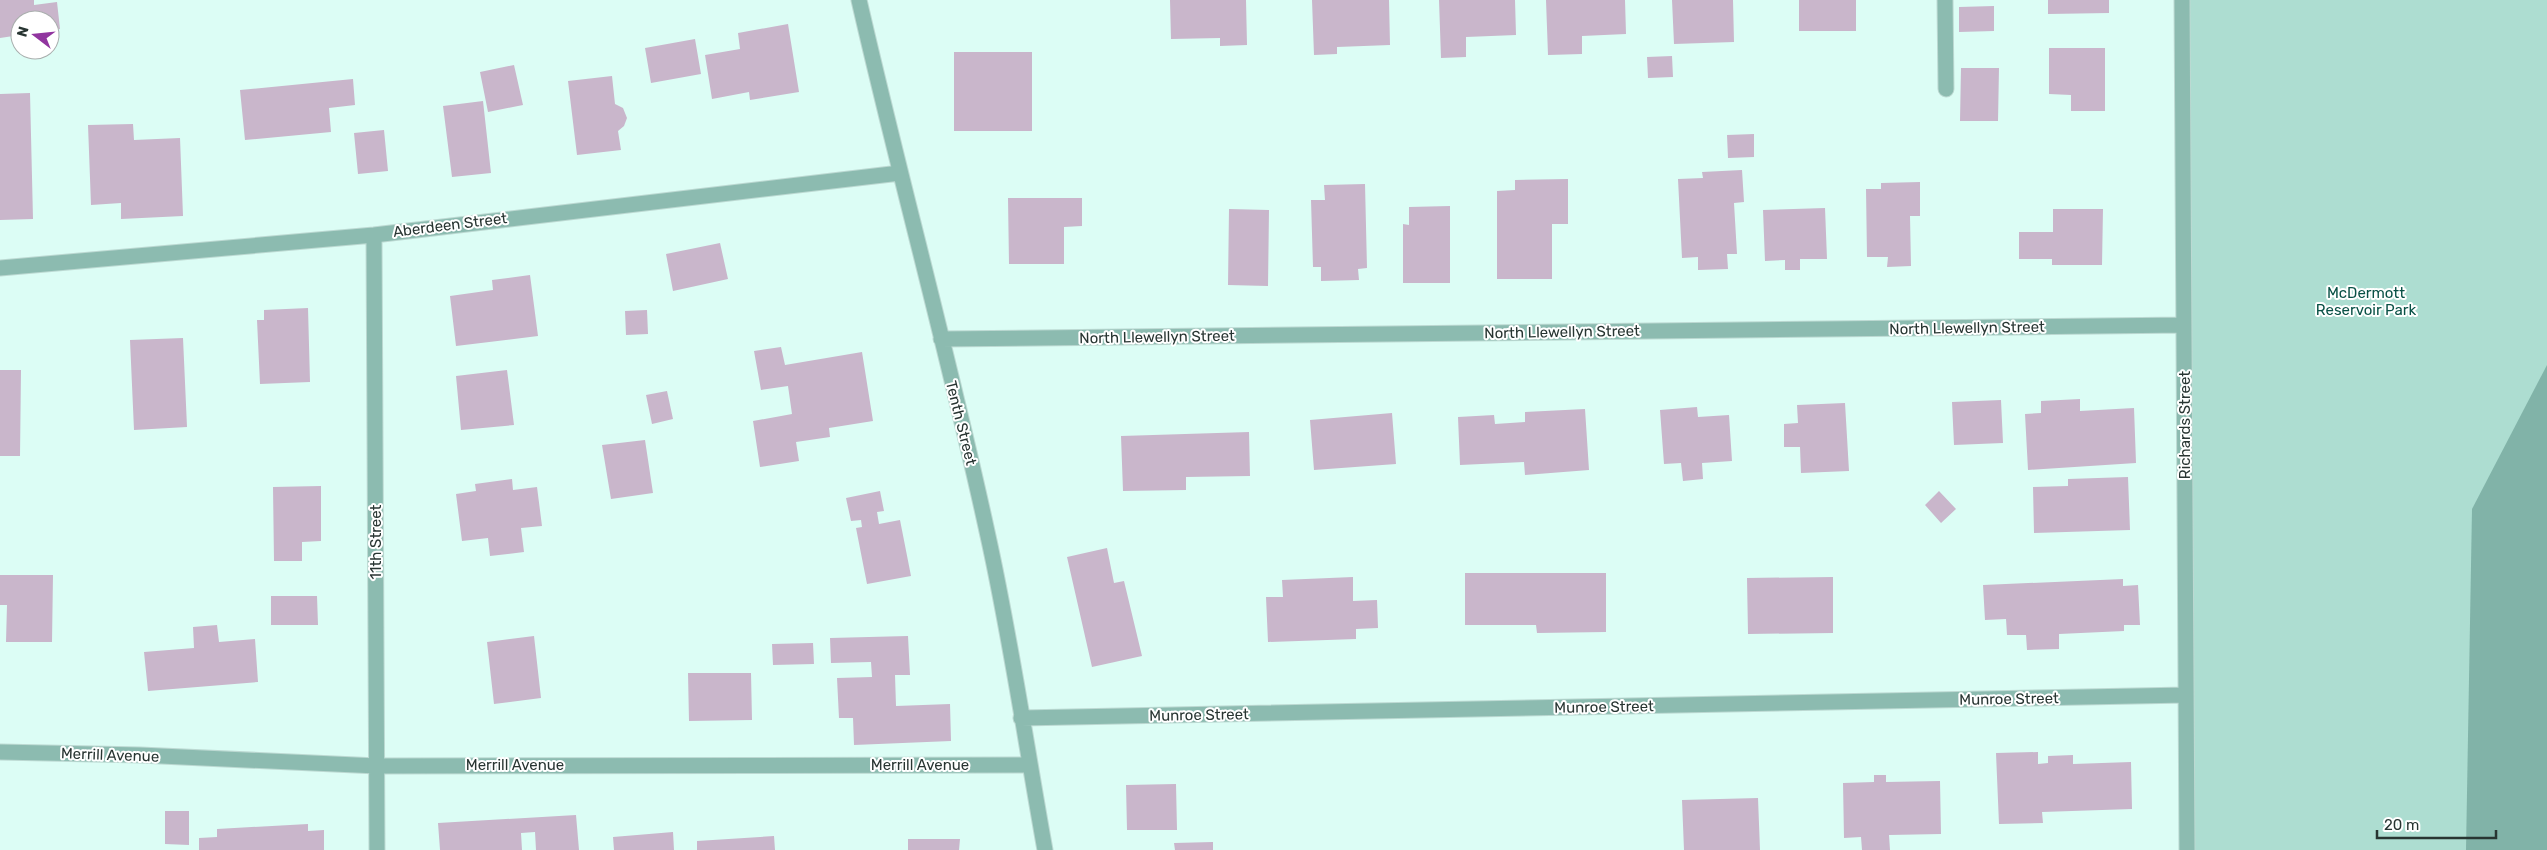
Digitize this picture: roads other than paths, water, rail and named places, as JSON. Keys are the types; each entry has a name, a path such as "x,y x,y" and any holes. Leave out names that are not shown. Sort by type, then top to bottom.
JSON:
{"street":[{"name":"Tenth Street","path":"859,0 988,536 1045,850"},
{"path":"1945,0 1946,89"},
{"name":"Richards Street","path":"2182,0 2187,850"},
{"name":"Aberdeen Street","path":"0,268 374,235 900,173"},
{"name":"11th Street","path":"374,235 376,850"},
{"name":"North Llewellyn Street","path":"940,339 2184,325"},
{"name":"Munroe Street","path":"1022,718 2186,695"},
{"name":"Merrill Avenue","path":"0,752 140,755 377,766 1029,765"}],"park label":[{"name":"McDermott Reservoir Park","path":"2366,302"}]}
